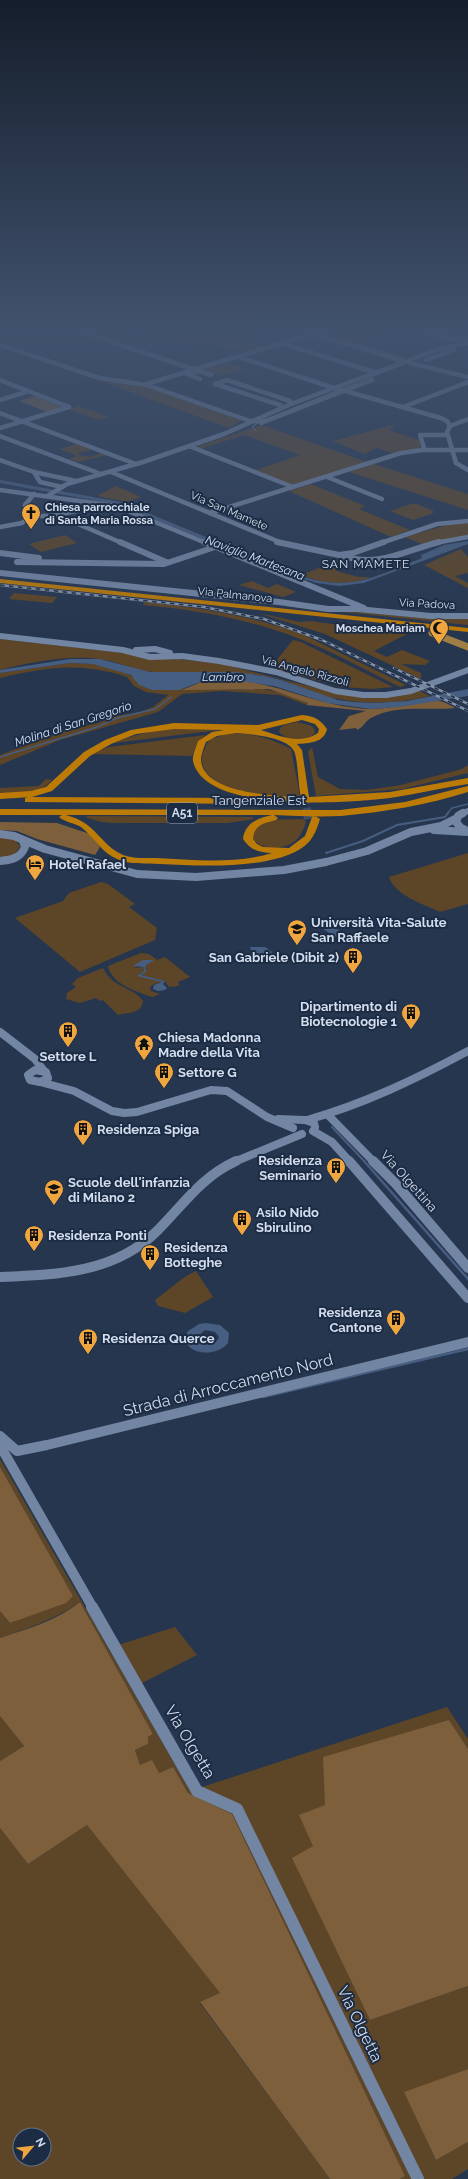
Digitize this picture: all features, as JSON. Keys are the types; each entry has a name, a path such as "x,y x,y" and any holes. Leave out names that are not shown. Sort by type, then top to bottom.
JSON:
{"highway":[{"name":"Via Palmanova","path":"0,579 468,630"},
{"name":"Via Palmanova","path":"0,579 468,627"},
{"path":"301,613 432,633"},
{"path":"423,625 468,634"},
{"path":"0,796 32,794 49,789 88,754 108,742 134,732 172,726 251,728 274,724 291,718 315,721 322,726 323,732 310,740 303,751 308,797"},
{"path":"274,724 271,730 275,736"},
{"path":"246,730 275,736 288,741 298,750 308,797 256,796 232,792 216,786 197,768 196,761 201,743 206,738 214,734 246,730"},
{"path":"288,741 310,740"},
{"name":"A51","path":"411,792 468,775"},
{"name":"Tangenziale Est","path":"0,800 308,797 367,798 411,792 468,781"},
{"name":"Tangenziale Est","path":"0,812 347,812 394,807 442,797 468,789"},
{"path":"442,797 468,792"},
{"path":"16,812 29,815 60,816 78,820 87,826 115,856 137,860 226,862 269,857 288,851 303,842 312,833 312,819 306,833 297,842 286,847 263,850 253,846 248,840 251,828 261,821 327,816 347,812"}],"main road":[{"path":"432,633 468,647"}],"street":[{"path":"53,433 136,464"},
{"path":"49,495 61,487 78,481 111,472 229,433"},
{"path":"424,448 420,435 447,435 457,464 468,470"},
{"path":"0,436 102,474"},
{"path":"414,439 421,439"},
{"path":"189,446 293,487"},
{"path":"210,513 402,452 468,450"},
{"path":"0,460 34,472 78,481"},
{"path":"34,472 40,482 61,487"},
{"name":"Via San Mamete","path":"111,472 277,542 344,555 363,561 380,560 427,545 468,537"},
{"path":"327,477 382,499"},
{"path":"0,490 49,495 94,505"},
{"path":"30,516 26,512 25,505 34,494"},
{"name":"Via Padova","path":"94,505 107,504 312,586 357,607 385,612 431,616 468,616"},
{"path":"0,527 20,524 30,516 57,515 94,505"},
{"path":"57,515 168,563"},
{"name":"Via San Mamete","path":"344,555 437,524 468,521"},
{"path":"17,562 168,563 215,547"},
{"path":"0,553 44,558"},
{"name":"Via Palmanova","path":"0,573 279,602 321,608 346,606 357,607"},
{"path":"312,586 320,586"},
{"name":"Via Padova","path":"339,598 346,606"},
{"name":"Via Angelo Rizzoli","path":"0,636 123,650 145,655 182,656"},
{"path":"145,655 144,652 148,649"},
{"name":"Via Angelo Rizzoli","path":"123,650 148,649 260,669 329,689 363,695 384,695 411,691 468,670"},
{"path":"158,656 162,654 161,651"},
{"path":"429,830 468,811"},
{"path":"456,818 458,826 468,832"},
{"path":"0,834 12,836 58,852 144,875 175,877 229,875 296,869 367,851 411,832 429,830 468,832"},
{"path":"23,841 25,846 23,852"},
{"path":"0,861 15,858 23,852 37,850 58,852"},
{"path":"0,1032 38,1062 46,1079"},
{"path":"283,1142 293,1129 294,1123 328,1115 401,1085 468,1051"},
{"path":"38,1062 37,1068 28,1075 29,1079 46,1079"},
{"path":"33,1071 46,1079 88,1098 106,1109 124,1114 137,1112 209,1090 220,1089 229,1092 264,1115 302,1134"},
{"path":"264,1115 284,1120 303,1120 314,1123 314,1129"},
{"path":"0,1277 52,1275 77,1271 122,1256 153,1235 211,1175 314,1129 328,1115"},
{"name":"Via Olgettina","path":"328,1115 396,1184 468,1268"},
{"path":"314,1129 332,1142 468,1298"},
{"name":"Strada di Arroccamento Nord","path":"4,1440 17,1451 47,1445 468,1342"},
{"name":"Via Olgetta","path":"4,1440 2,1449 197,1791 237,1809 418,2179"}],"shaded area":[{"path":"239,433 284,433 367,462 295,486 256,470 300,455 244,435 203,448 208,450 196,447"},
{"path":"364,433 396,433 419,440 421,449 392,453 377,448 364,454 333,441"},
{"path":"77,444 92,450 79,453 79,455 90,457 102,453 107,455 77,462 69,459 77,456 60,449"},
{"path":"374,464 468,494 468,510 349,472"},
{"path":"311,484 365,506 359,509 410,530 391,537 289,491"},
{"path":"116,486 141,497 127,502 97,496"},
{"path":"411,504 417,504 434,511 432,512 434,513 413,520 390,511"},
{"path":"468,523 468,535 424,545 405,537 447,525"},
{"path":"65,535 77,543 41,552 29,544"},
{"path":"461,549 468,557 468,573 455,576 468,583 468,588 424,565"},
{"path":"346,558 353,559 336,571 359,577 372,577 354,582 336,583 300,575"},
{"path":"252,581 268,588 277,584 296,592 283,597 239,585"},
{"path":"14,593 57,597 52,603 9,599"},
{"path":"145,602 229,614 249,618 290,630 310,637 308,637 406,685 400,687 325,650 281,632 223,616 143,605"},
{"path":"323,610 432,618 468,619 468,625"},
{"path":"258,613 300,622 310,621 407,634 374,651 387,657 402,650 430,661 425,665 401,664 421,673 421,679 325,634"},
{"path":"0,639 222,664 344,695 420,691 430,696 385,703 356,702 326,696 306,690 283,680 259,675 230,672 149,672 106,660 87,658 50,660 0,670"},
{"path":"293,640 301,642 393,687 372,689 343,687 270,668"},
{"path":"70,663 96,664 123,672 134,677 140,685 152,690 199,688 244,690 263,689 287,694 308,703 307,705 280,695 222,691 182,694 158,712 60,740 0,765 0,755 64,731 98,723 115,716 140,712 153,707 168,695 146,692 134,686 127,677 94,669 48,669 0,678 0,673"},
{"path":"226,679 246,681 319,701 357,708 379,709 428,701 438,701 445,702 455,708 401,709 371,718 357,730 356,728 339,730 349,716 366,711 307,705 308,703 269,689 182,690 206,680"},
{"path":"297,722 312,726 315,731 314,734 305,738 296,739 286,737 279,732 280,728 284,725"},
{"path":"182,728 227,729 114,743 147,732"},
{"path":"229,733 261,737 291,749 300,796 259,794 243,791 228,787 215,780 206,772 202,755 209,740"},
{"path":"205,735 197,743 192,756 90,754 109,747"},
{"path":"312,747 318,777 340,789 367,790 401,785 462,769 468,765 468,773 402,789 316,796 308,752"},
{"path":"46,779 52,780 47,785 35,791 0,795 0,788 39,786"},
{"path":"85,817 252,817 254,819 228,823 113,823 101,822"},
{"path":"281,819 304,819 306,822 299,837 295,841 285,846 272,848 266,847 255,842 252,837 261,825 267,822"},
{"path":"0,822 57,823 90,834 100,847 95,855 37,839 17,831 0,830"},
{"path":"0,837 15,840 20,846 17,852 0,858"},
{"path":"468,853 468,904 440,912 411,899 392,884 389,877"},
{"path":"101,882 108,884 135,904 129,907 157,928 155,940 80,972 15,918 63,901 69,893"},
{"path":"141,953 149,954 157,960 165,957 190,977 178,982 179,986 169,987 165,981 141,975 146,972 145,966 152,960 143,960 135,968 142,967 144,971 138,975 162,982 154,984 150,987 151,991 160,994 152,997 133,990 114,978 108,966"},
{"path":"103,968 107,975 117,984 139,996 143,1001 140,1009 118,1015 103,1000 100,1001 96,998 80,1003 66,999 67,993 76,987 72,984 78,978"},
{"path":"196,1271 213,1297 185,1313 158,1306 155,1300 186,1276"},
{"path":"0,1459 190,1791 447,1707 468,1739 468,1749 449,1720 325,1806 313,1847 370,2020 468,1986 468,2069 405,2093 436,2160 468,2142 468,2169 452,2179 400,2179 405,2176 232,1814 188,1793 173,1767 159,1773 140,1765 135,1750 148,1744 148,1737 153,1734 80,1602 52,1618 0,1638 0,1611 10,1623 73,1596 0,1467"},
{"path":"0,1467 73,1596 66,1603 10,1623 0,1611"},
{"path":"80,1602 153,1734 148,1737 148,1744 135,1750 140,1765 152,1760 159,1773 173,1767 188,1793 232,1814 405,2176 400,2179 330,2179 200,2002 220,1993 87,1825 28,1864 0,1828 0,1761 24,1746 0,1716 0,1638 52,1619"},
{"path":"175,1627 197,1655 140,1684 118,1645"},
{"path":"0,1716 24,1746 0,1761"},
{"path":"449,1720 468,1749 468,1986 370,2020 292,1858 313,1846 299,1815 325,1805 323,1757"},
{"path":"87,1825 221,1994 200,2003 330,2179 0,2179 0,1828 28,1864"},
{"path":"468,2069 468,2142 436,2160 404,2092"}],"water":[{"name":"Naviglio Martesana","path":"0,480 121,502 298,575 333,583 347,583 362,580 390,571 422,558 421,555 444,545 468,541 468,544 364,583 339,586 317,583 290,575 119,505 0,483"},
{"name":"Lambro","path":"70,659 100,659 150,672 236,672 264,676 281,680 338,700 353,702 375,703 407,701 468,689 468,696 400,707 371,709 327,703 274,686 233,680 206,680 179,690 152,690 139,685 131,675 93,664 70,663 0,673 0,670"},
{"path":"325,921 344,934 347,939 337,938 317,925 324,925 323,922"},
{"path":"250,947 265,947 272,952 268,960 254,955"},
{"path":"143,960 154,960 145,966 146,972 141,975 165,981 163,984 167,988 165,990 158,991 153,989 154,985 162,982 137,976 144,971 143,967 133,966"},
{"path":"206,1323 220,1325 229,1333 228,1343 222,1348 207,1353 193,1350 188,1345 186,1339 188,1331 199,1324","holes":["205,1330 215,1332 219,1337 217,1341 209,1345 200,1343 198,1336"]}],"waterway":[{"name":"Molina di San Gregorio","path":"0,757 97,727 117,718 155,709 171,697"},
{"path":"447,814 452,808 468,804"},
{"path":"326,853 363,841 397,825 445,817 448,813"},
{"path":"332,1127 365,1162"},
{"path":"364,1161 468,1279"},
{"path":"263,1397 468,1349"}],"tunnel":[{"path":"305,796 308,814"},
{"path":"308,813 309,819"}],"railway":[{"path":"0,585 204,607 264,619 322,640 468,711"},
{"path":"394,668 468,704"}],"place":[{"name":"Chiesa parrocchiale di Santa Maria Rossa","path":"31,530"},
{"name":"Moschea Mariam","path":"439,645"},
{"name":"Hotel Rafael","path":"35,881"},
{"name":"Università Vita-Salute San Raffaele","path":"297,946"},
{"name":"San Gabriele (Dibit 2)","path":"353,974"},
{"name":"Dipartimento di Biotecnologie 1","path":"411,1030"},
{"name":"Settore L","path":"68,1048"},
{"name":"Chiesa Madonna Madre della Vita","path":"144,1061"},
{"name":"Settore G","path":"164,1089"},
{"name":"Residenza Spiga","path":"83,1146"},
{"name":"Residenza Seminario","path":"336,1184"},
{"name":"Scuole dell'infanzia di Milano 2","path":"54,1206"},
{"name":"Asilo Nido Sbirulino","path":"242,1236"},
{"name":"Residenza Ponti","path":"34,1252"},
{"name":"Residenza Botteghe","path":"150,1271"},
{"name":"Residenza Cantone","path":"396,1336"},
{"name":"Residenza Querce","path":"88,1355"}],"district":[{"name":"SAN MAMETE","path":"366,564"}]}
